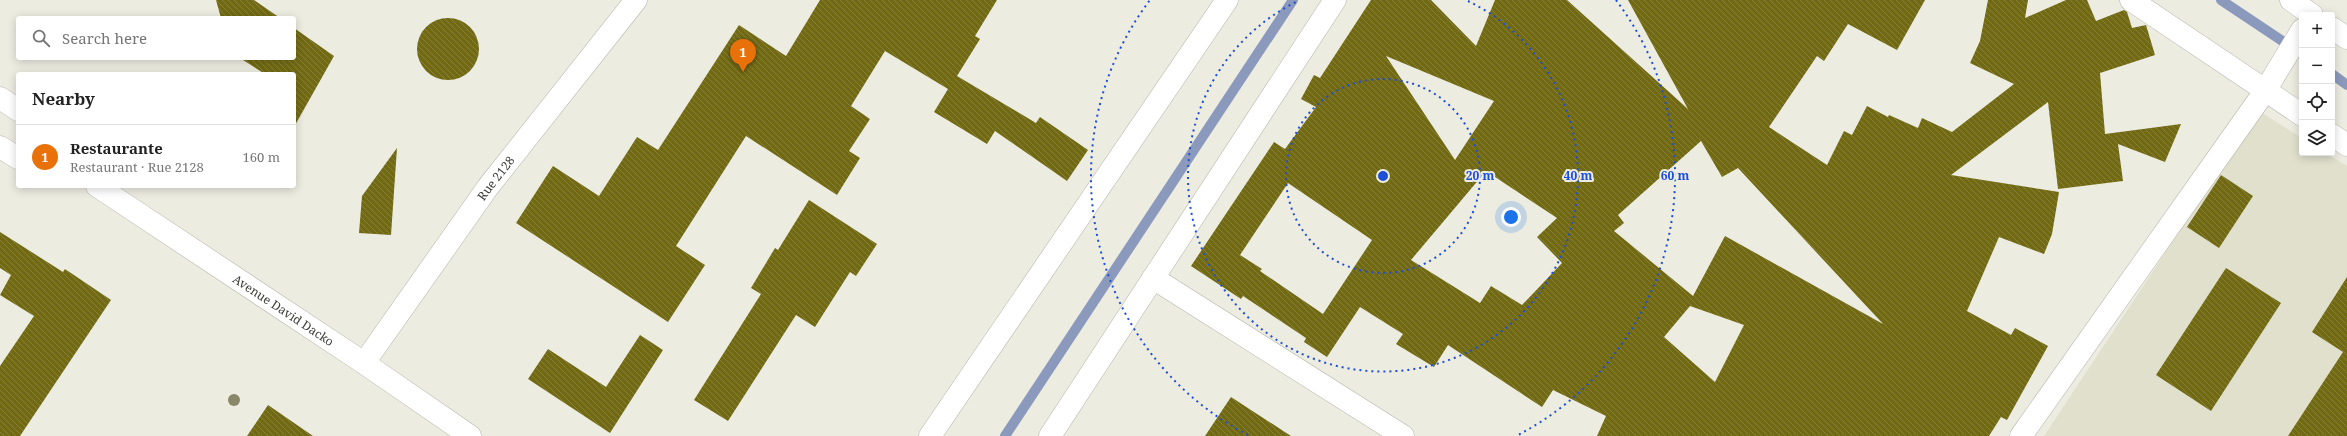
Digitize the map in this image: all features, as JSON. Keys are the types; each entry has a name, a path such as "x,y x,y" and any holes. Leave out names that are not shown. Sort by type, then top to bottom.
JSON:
{"street":[{"name":"Rue 2128","path":"364,363 488,187 636,0"},
{"path":"930,436 1227,0"},
{"path":"1050,436 1335,0"},
{"path":"2131,0 2271,82 2299,112"},
{"path":"2291,0 2308,12"},
{"path":"2314,12 2321,0"},
{"path":"2335,30 2347,38"},
{"path":"2021,436 2271,82 2299,35"},
{"path":"0,98 16,109"},
{"path":"2335,137 2347,145"},
{"path":"0,147 16,157"},
{"name":"Avenue David Dacko","path":"100,188 364,363 470,436"},
{"path":"1153,278 1403,436"}],"shaded area":[{"path":"2259,111 2299,136 2299,156 2331,156 2347,166 2347,436 2044,436"}],"building":[{"path":"216,0 254,0 277,16 220,16"},
{"path":"820,0 997,0 975,36 980,39 957,76 1036,123 1040,117 1088,150 1067,181 995,131 987,144 934,112 948,89 885,51 851,106 870,119 849,151 860,158 837,195 746,136 676,246 705,265 668,322 516,223 553,166 599,196 637,137 658,150 739,25 786,56"},
{"path":"1371,0 1431,0 1476,46 1495,0 1567,0 1688,109 1628,0 1925,0 1897,50 1848,24 1824,61 1817,56 1769,127 1827,165 1844,131 1852,135 1867,106 1888,117 1889,115 1918,128 1922,118 1952,132 2014,84 1970,63 1980,41 1988,0 2028,0 2025,18 2066,0 2087,0 2096,21 2124,10 2127,12 2132,28 2146,25 2155,55 2100,73 2105,134 2181,124 2165,162 2118,144 2123,181 2058,189 2048,102 1951,175 2059,192 2052,234 2044,254 1999,237 1967,311 2011,335 2015,328 2048,346 2007,420 2001,417 1989,436 1597,436 1606,416 1553,390 1542,407 1448,345 1434,367 1396,344 1403,334 1360,307 1327,357 1304,342 1306,338 1243,296 1241,299 1191,266 1274,142 1285,149 1316,107 1301,99 1314,75 1320,78","holes":["1386,56 1494,101 1455,160","1701,141 1722,177 1738,168 1883,324 1725,236 1693,296 1614,231 1624,223 1618,215","1486,171 1557,218 1537,237 1562,263 1522,305 1491,286 1480,303 1411,260","1288,183 1372,240 1323,314 1260,271 1262,269 1240,255","1690,306 1744,325 1715,382 1664,337"]},
{"path":"448,18 460,21 470,27 476,37 479,49 476,61 470,71 460,77 448,80 436,77 426,71 420,61 417,49 420,37 426,27 436,21"},
{"path":"296,29 334,56 296,123 296,72 262,72 243,60 296,60"},
{"path":"397,148 391,235 359,233 362,196"},
{"path":"2221,175 2253,196 2219,248 2187,227"},
{"path":"809,200 877,244 856,276 850,272 815,327 796,315 728,421 694,400 761,294 751,288 775,248 778,250"},
{"path":"0,232 63,272 65,269 111,300 20,436 0,436 0,366 34,316 0,295 11,275 0,268"},
{"path":"2226,268 2281,303 2211,411 2156,375"},
{"path":"2347,277 2347,436 2288,436 2343,352 2312,332"},
{"path":"640,335 663,350 610,433 528,379 548,349 606,387"},
{"path":"1231,397 1291,436 1205,436"},
{"path":"268,405 313,436 247,436"}],"waterway":[{"path":"1005,436 1293,0"},
{"path":"2221,0 2299,52"},
{"path":"2335,76 2347,85"}],"place":[{"name":"Restaurante","path":"743,72"}]}
